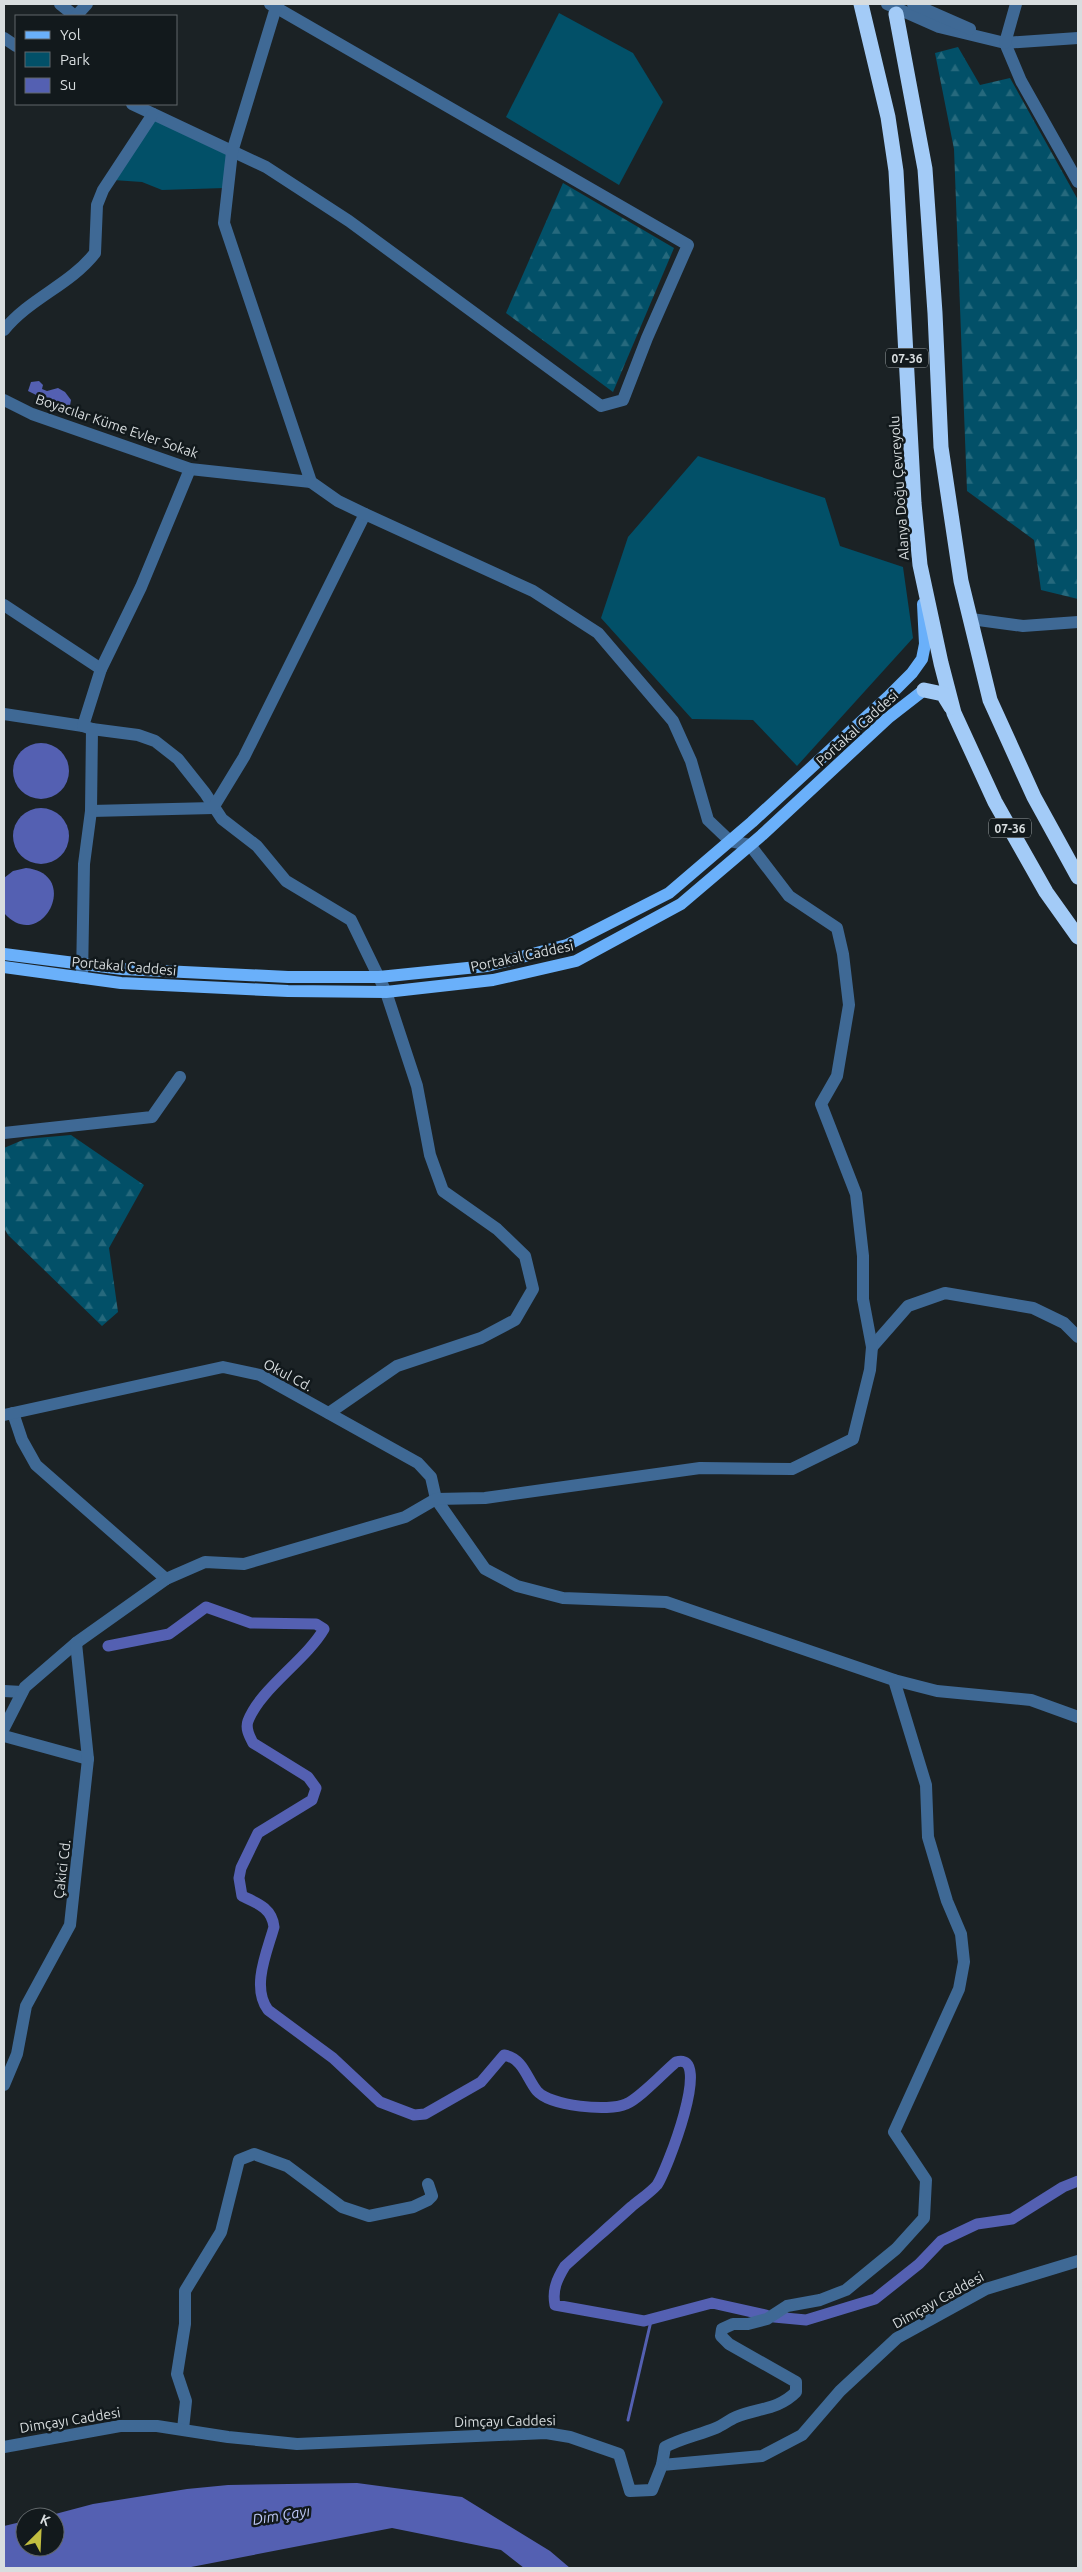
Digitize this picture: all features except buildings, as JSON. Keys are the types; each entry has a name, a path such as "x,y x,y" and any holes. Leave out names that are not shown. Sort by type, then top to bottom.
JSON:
{"highway":[{"name":"Alanya Doğu Çevreyolu","path":"862,4 888,117 896,171 914,503 920,565 941,663 954,713 995,802 1046,892 1078,937"},
{"name":"07-36","path":"892,9 924,169 936,313 940,447 954,544 990,700 1034,797 1078,877"},
{"path":"924,690 943,694 954,713"}],"main road":[{"name":"Portakal Caddesi","path":"4,967 83,972 288,977 379,977 487,966 568,945 669,893 730,841 912,673 922,659 925,644 920,565"},
{"name":"Portakal Caddesi","path":"4,954 122,983 288,991 386,992 493,980 576,961 681,904 750,845 888,718 924,690"}],"street":[{"path":"60,4 74,15"},
{"path":"76,15 87,4"},
{"path":"913,4 1005,43"},
{"path":"1016,4 1005,43 1021,81 1078,182"},
{"path":"4,1728 25,1687 76,1643 166,1579 205,1562 244,1564 405,1517 436,1499 486,1498 700,1468 792,1469 853,1439 870,1370 872,1346 863,1299 862,1256 856,1194 821,1104 837,1076 849,1005 843,954 837,928 788,896 750,845 730,841 708,820 691,761 673,721 598,633 533,591 338,501 311,482 224,223 232,152 274,5 688,245 647,338 623,400 601,406 348,221 266,167 232,152 134,105"},
{"path":"892,9 938,27 1005,43 1078,38"},
{"path":"4,38 15,45"},
{"path":"4,330 28,305 72,277 95,252 97,206 103,190 153,114"},
{"name":"Boyacılar Küme Evler Sokak","path":"4,401 32,414 190,469 311,482"},
{"path":"83,972 84,864 91,811 88,728 102,669 141,587 190,469"},
{"path":"214,808 244,757 365,514"},
{"path":"4,605 102,669"},
{"path":"971,619 1023,626 1078,622"},
{"path":"4,714 138,735 155,741 178,759 205,793 222,819 257,846 286,881 351,920 386,992 417,1086 430,1155 443,1191 497,1229 525,1256 533,1289 516,1320 481,1338 397,1366 329,1414"},
{"path":"91,811 214,808"},
{"path":"4,1133 152,1117 180,1077"},
{"path":"872,1346 908,1306 945,1293 1033,1308 1064,1323 1078,1337"},
{"name":"Okul Cd.","path":"9,1414 223,1367 260,1374 418,1463 431,1477 436,1499 485,1569 517,1586 563,1598 666,1602 894,1680 937,1691 1030,1700 1078,1717"},
{"path":"9,1414 36,1465 166,1579"},
{"name":"Çakici Cd.","path":"4,2085 17,2054 26,2006 70,1925 88,1759 76,1643"},
{"path":"662,2465 665,2447 683,2438 716,2428 737,2417 786,2402 796,2392 796,2382 778,2370 751,2358 721,2336 722,2328 733,2324 748,2324 770,2317 787,2306 820,2300 846,2290 896,2249 924,2218 926,2180 894,2132 959,1989 964,1962 961,1934 947,1901 928,1838 926,1785 894,1680"},
{"path":"4,1691 22,1692"},
{"path":"4,1736 88,1759"},
{"path":"183,2430 186,2401 177,2374 185,2324 185,2292 221,2232 239,2160 254,2154 287,2166 342,2207 369,2216 413,2207 428,2200 432,2196 428,2184"},
{"name":"Dimçayı Caddesi","path":"4,2447 120,2426 157,2426 297,2444 554,2434 570,2437 619,2454 630,2491 652,2490 662,2465 762,2456 802,2434 840,2391 897,2338 986,2289 1078,2260"}],"green space":[{"path":"559,13 633,53 663,102 619,185 506,117"},
{"path":"958,47 980,85 1010,78 1078,200 1078,599 1041,590 1034,540 967,491 954,149 935,53"},
{"path":"155,118 229,153 225,188 162,190 142,182 113,180"},
{"path":"563,183 674,248 613,392 506,313"},
{"path":"698,456 825,498 840,546 903,567 913,638 797,766 753,720 692,719 601,618 628,537"},
{"path":"71,1135 144,1185 109,1248 118,1312 102,1326 8,1235 4,1228 4,1148 25,1139"}],"water":[{"path":"39,381 43,385 42,389 47,391 58,388 65,392 71,400 69,411 28,391 31,382"},
{"path":"35,743 47,743 57,747 65,755 69,771 65,787 57,795 47,799 35,799 25,795 17,787 13,777 13,765 17,755 25,747"},
{"path":"35,808 47,808 57,812 65,820 69,836 65,852 57,860 47,864 35,864 25,860 17,852 13,842 13,830 17,820 25,812"},
{"path":"26,868 43,873 52,883 54,896 50,908 42,919 31,925 18,923 4,913 4,878 13,871"},
{"name":"Dim Çayı","path":"357,2483 462,2497 550,2551 570,2568 524,2568 501,2550 392,2528 186,2568 4,2568 4,2526 15,2523 15,2557 65,2557 65,2511 93,2504 187,2489 228,2485"}],"waterway":[{"path":"108,1646 169,1634 206,1607 251,1623 316,1624 324,1629 306,1652 262,1697 247,1724 248,1733 253,1743 308,1777 316,1788 312,1800 258,1833 241,1868 239,1878 242,1896 263,1907 273,1920 274,1927 262,1969 261,1980 263,2001 268,2010 333,2058 380,2102 414,2115 425,2114 481,2082 504,2055 516,2060 533,2086 544,2096 566,2104 594,2107 626,2104 644,2091 676,2062 686,2063 690,2074 689,2092 684,2114 669,2159 657,2185 565,2266 556,2285 554,2294 555,2305 644,2321 712,2303 766,2315"},
{"path":"774,2317 806,2320 875,2299 919,2264 941,2241 977,2224 1012,2219 1063,2187 1078,2181"},
{"path":"628,2420 651,2321"}]}
